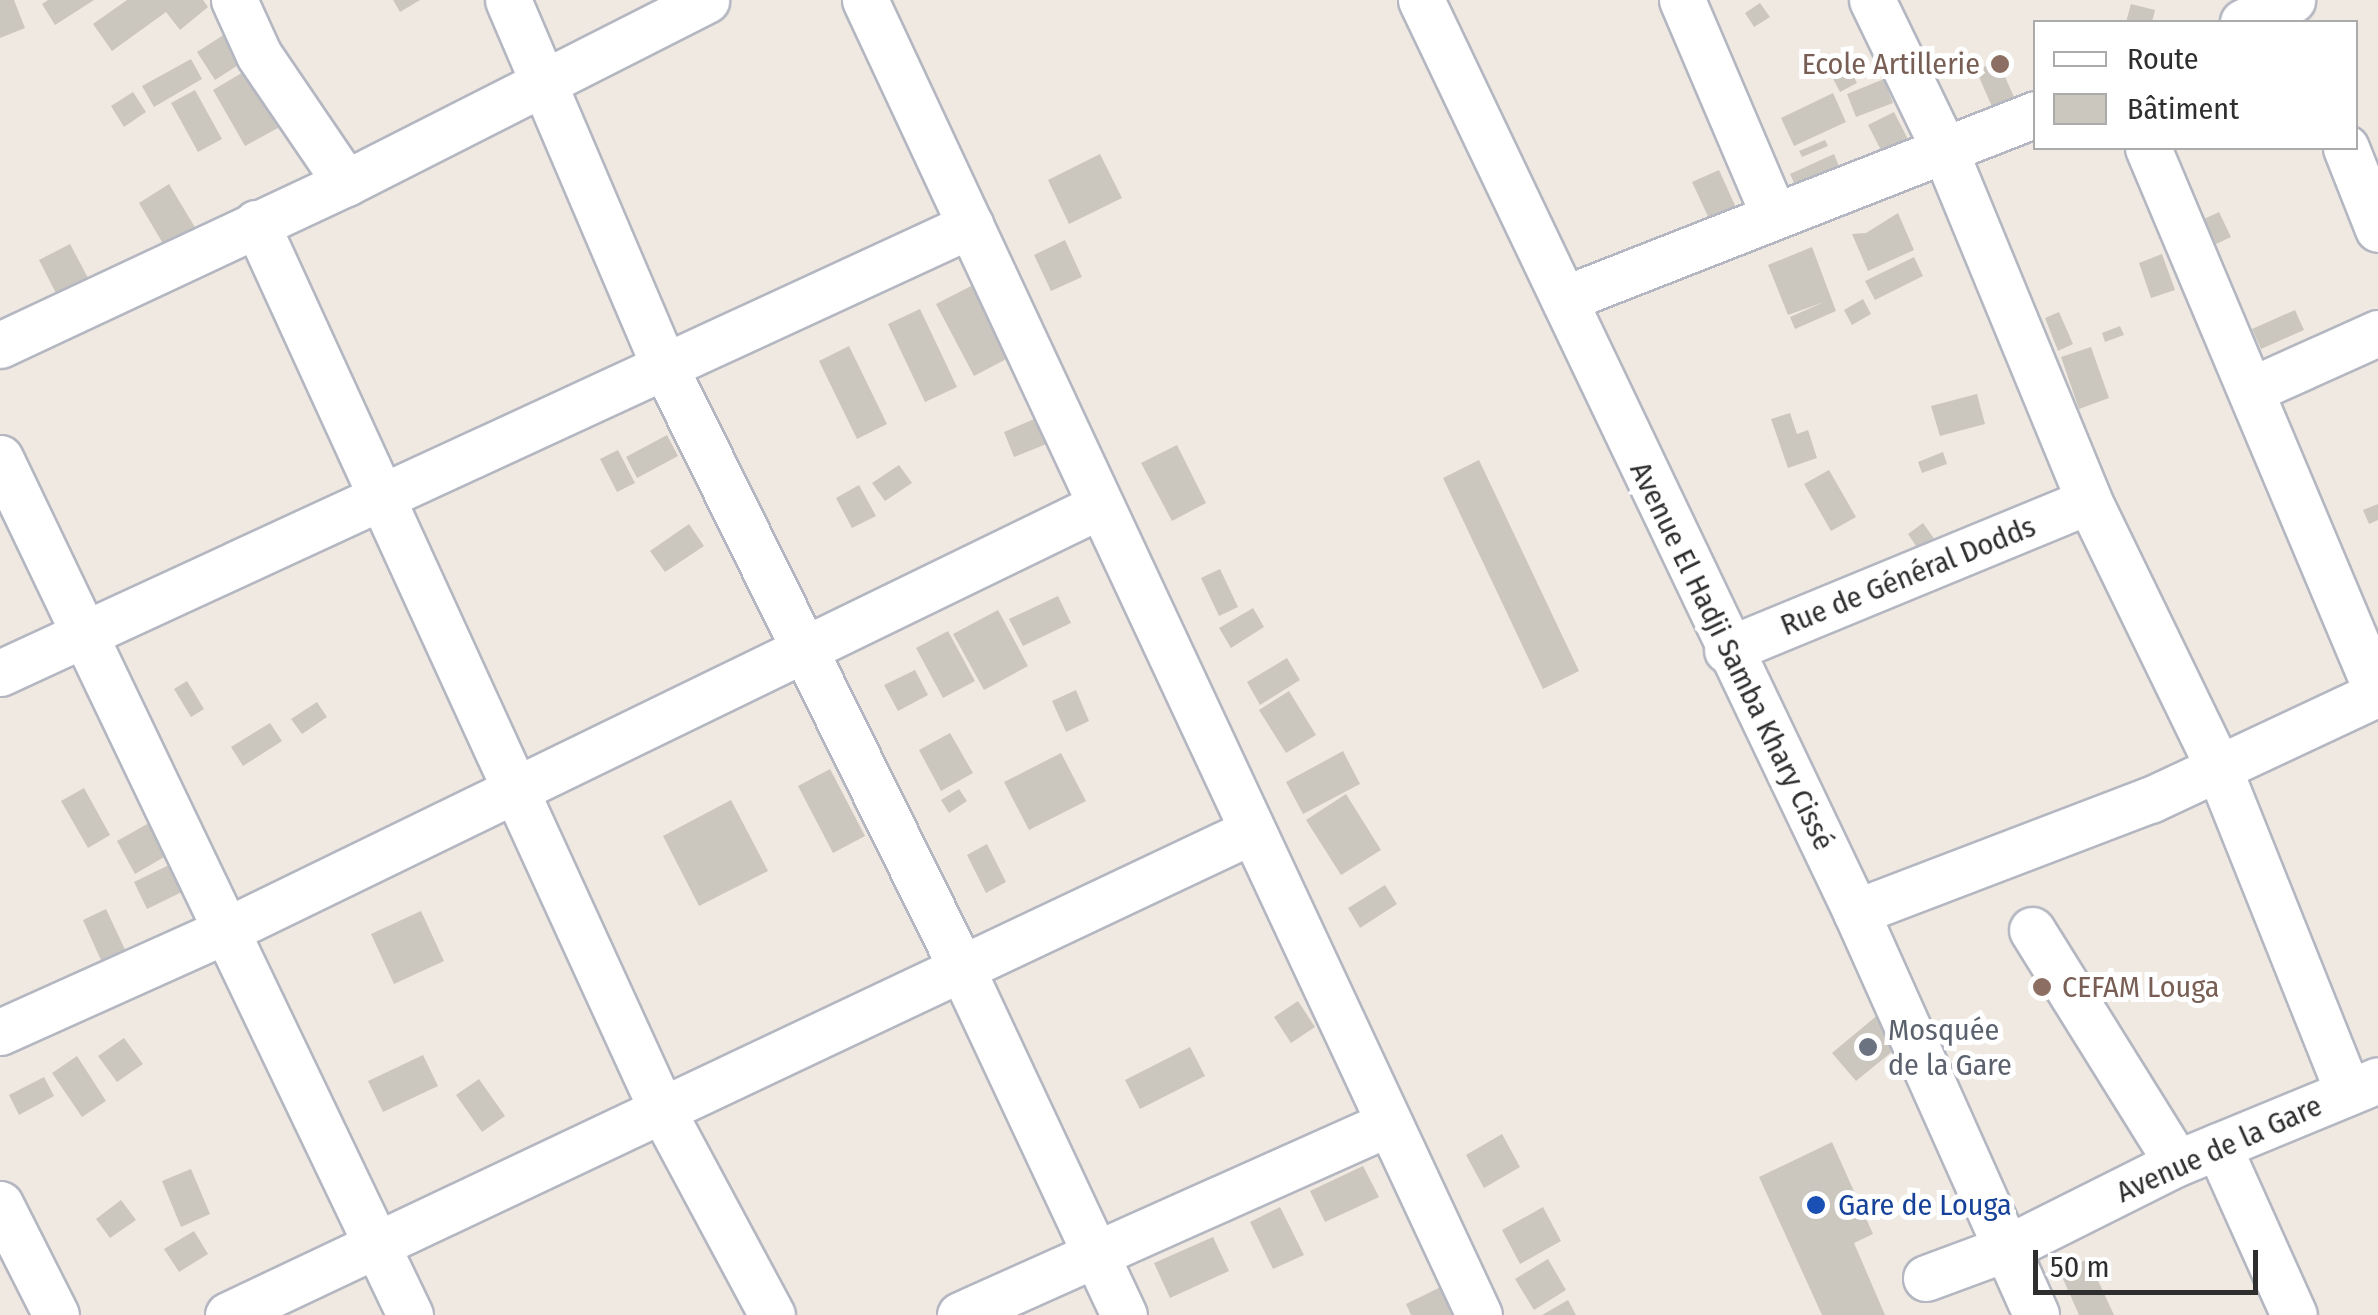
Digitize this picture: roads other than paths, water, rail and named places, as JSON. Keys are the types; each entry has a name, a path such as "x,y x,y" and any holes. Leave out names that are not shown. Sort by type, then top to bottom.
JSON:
{"street":[{"path":"234,0 260,54 346,182"},
{"path":"508,0 545,76 662,363 808,650 1124,1315"},
{"path":"0,346 346,182 545,76 706,0"},
{"path":"865,0 1385,1124 1479,1315"},
{"path":"1682,0 1774,216"},
{"path":"1872,0 1944,151 2089,502 2218,767 2363,1086"},
{"name":"Avenue El Hadji Samba Khary Cissé","path":"1434,4 1564,299 1726,650 1856,912 2036,1315"},
{"path":"2250,20 2292,8"},
{"path":"1564,299 2033,115"},
{"path":"1856,912 2150,800 2378,694 2149,150"},
{"path":"2347,150 2378,230"},
{"path":"256,224 377,499 516,787 661,1108 772,1315"},
{"path":"0,673 662,363 971,225"},
{"path":"2251,390 2378,333"},
{"path":"0,458 410,1315"},
{"name":"Rue de Général Dodds","path":"1726,650 2089,502"},
{"path":"0,1032 224,930 1099,506"},
{"path":"228,1315 379,1249 661,1108 1250,832"},
{"path":"2032,930 2198,1154 2294,1315"},
{"name":"Avenue de la Gare","path":"1926,1278 2007,1248 2198,1154 2363,1086"},
{"path":"960,1315 1094,1250 1385,1124"},
{"path":"0,1204 56,1315"}],"place":[{"name":"Ecole Artillerie","path":"2000,64"},
{"name":"CEFAM Louga","path":"2042,987"},
{"name":"Mosquée de la Gare","path":"1868,1047"},
{"name":"Gare de Louga","path":"1816,1205"}]}
